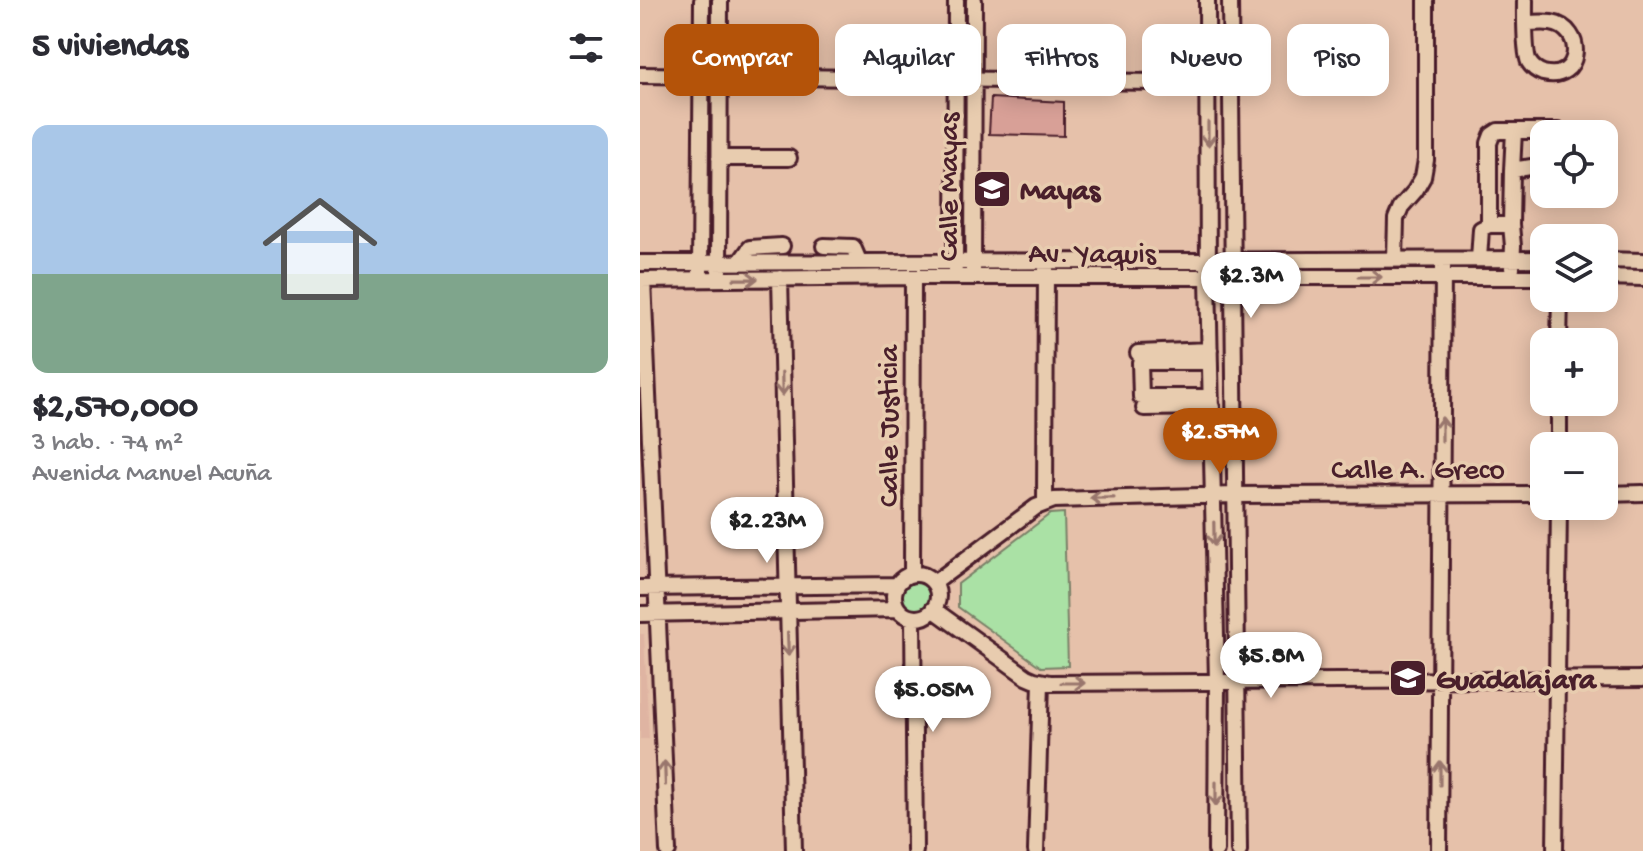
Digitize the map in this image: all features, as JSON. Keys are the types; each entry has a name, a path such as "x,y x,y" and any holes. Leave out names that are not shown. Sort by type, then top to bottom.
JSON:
{"street":[{"path":"702,0 702,24"},
{"path":"720,0 720,24"},
{"name":"Calle Mayas","path":"956,0 956,24"},
{"name":"Calle Mayas","path":"974,0 974,24"},
{"path":"1207,0 1207,24"},
{"path":"1230,0 1230,24"},
{"path":"1395,259 1396,219 1423,177 1426,160 1426,0"},
{"path":"1525,0 1526,23"},
{"path":"640,75 664,75"},
{"path":"981,79 1142,82"},
{"path":"700,279 701,96"},
{"path":"719,279 720,96"},
{"name":"Calle Mayas","path":"955,278 956,96"},
{"name":"Calle Mayas","path":"973,96 973,278"},
{"path":"1207,96 1217,681 1216,851"},
{"path":"1230,96 1239,851"},
{"path":"1489,225 1489,143 1492,135 1498,131 1530,131"},
{"path":"1512,277 1514,131"},
{"path":"719,158 789,158"},
{"path":"1512,170 1530,167"},
{"path":"1479,259 1480,233 1484,226 1511,225"},
{"path":"740,262 750,248 782,246"},
{"path":"824,246 853,247 859,261"},
{"path":"1439,851 1443,259"},
{"name":"Av. Yaquis","path":"955,261 1530,259"},
{"path":"934,583 1045,502 1046,260"},
{"path":"1618,260 1643,261"},
{"path":"640,263 955,261"},
{"name":"Calle Justicia","path":"912,574 913,277"},
{"name":"Av. Yaquis","path":"642,280 1530,277"},
{"path":"1618,277 1643,278"},
{"path":"780,278 794,851"},
{"path":"642,280 668,851"},
{"path":"1138,353 1210,356"},
{"path":"1210,356 1140,362 1141,397 1211,402"},
{"path":"1144,408 1211,402"},
{"path":"1618,494 1643,493"},
{"name":"Calle A. Greco","path":"1045,502 1213,495 1530,494"},
{"path":"1555,851 1559,520"},
{"path":"912,574 925,575 934,583 938,597 933,609 923,617 913,618 898,609 894,599 896,585 903,578 912,574"},
{"path":"640,588 896,585"},
{"path":"640,614 898,609"},
{"path":"933,609 1027,677 1041,682 1643,679"},
{"path":"913,618 915,851"},
{"path":"1036,851 1041,682"}],"shaded area":[{"path":"640,634 644,634 649,739 640,739"}],"green space":[{"path":"1064,513 1068,666 1041,667 958,607 958,584 1050,514"},
{"path":"916,580 927,585 932,596 927,607 916,612 905,607 900,596 905,585"}],"building":[{"path":"991,98 1064,102 1064,136 989,134"}],"place":[{"name":"Mayas","path":"992,189"},
{"name":"Guadalajara","path":"1408,678"}]}
